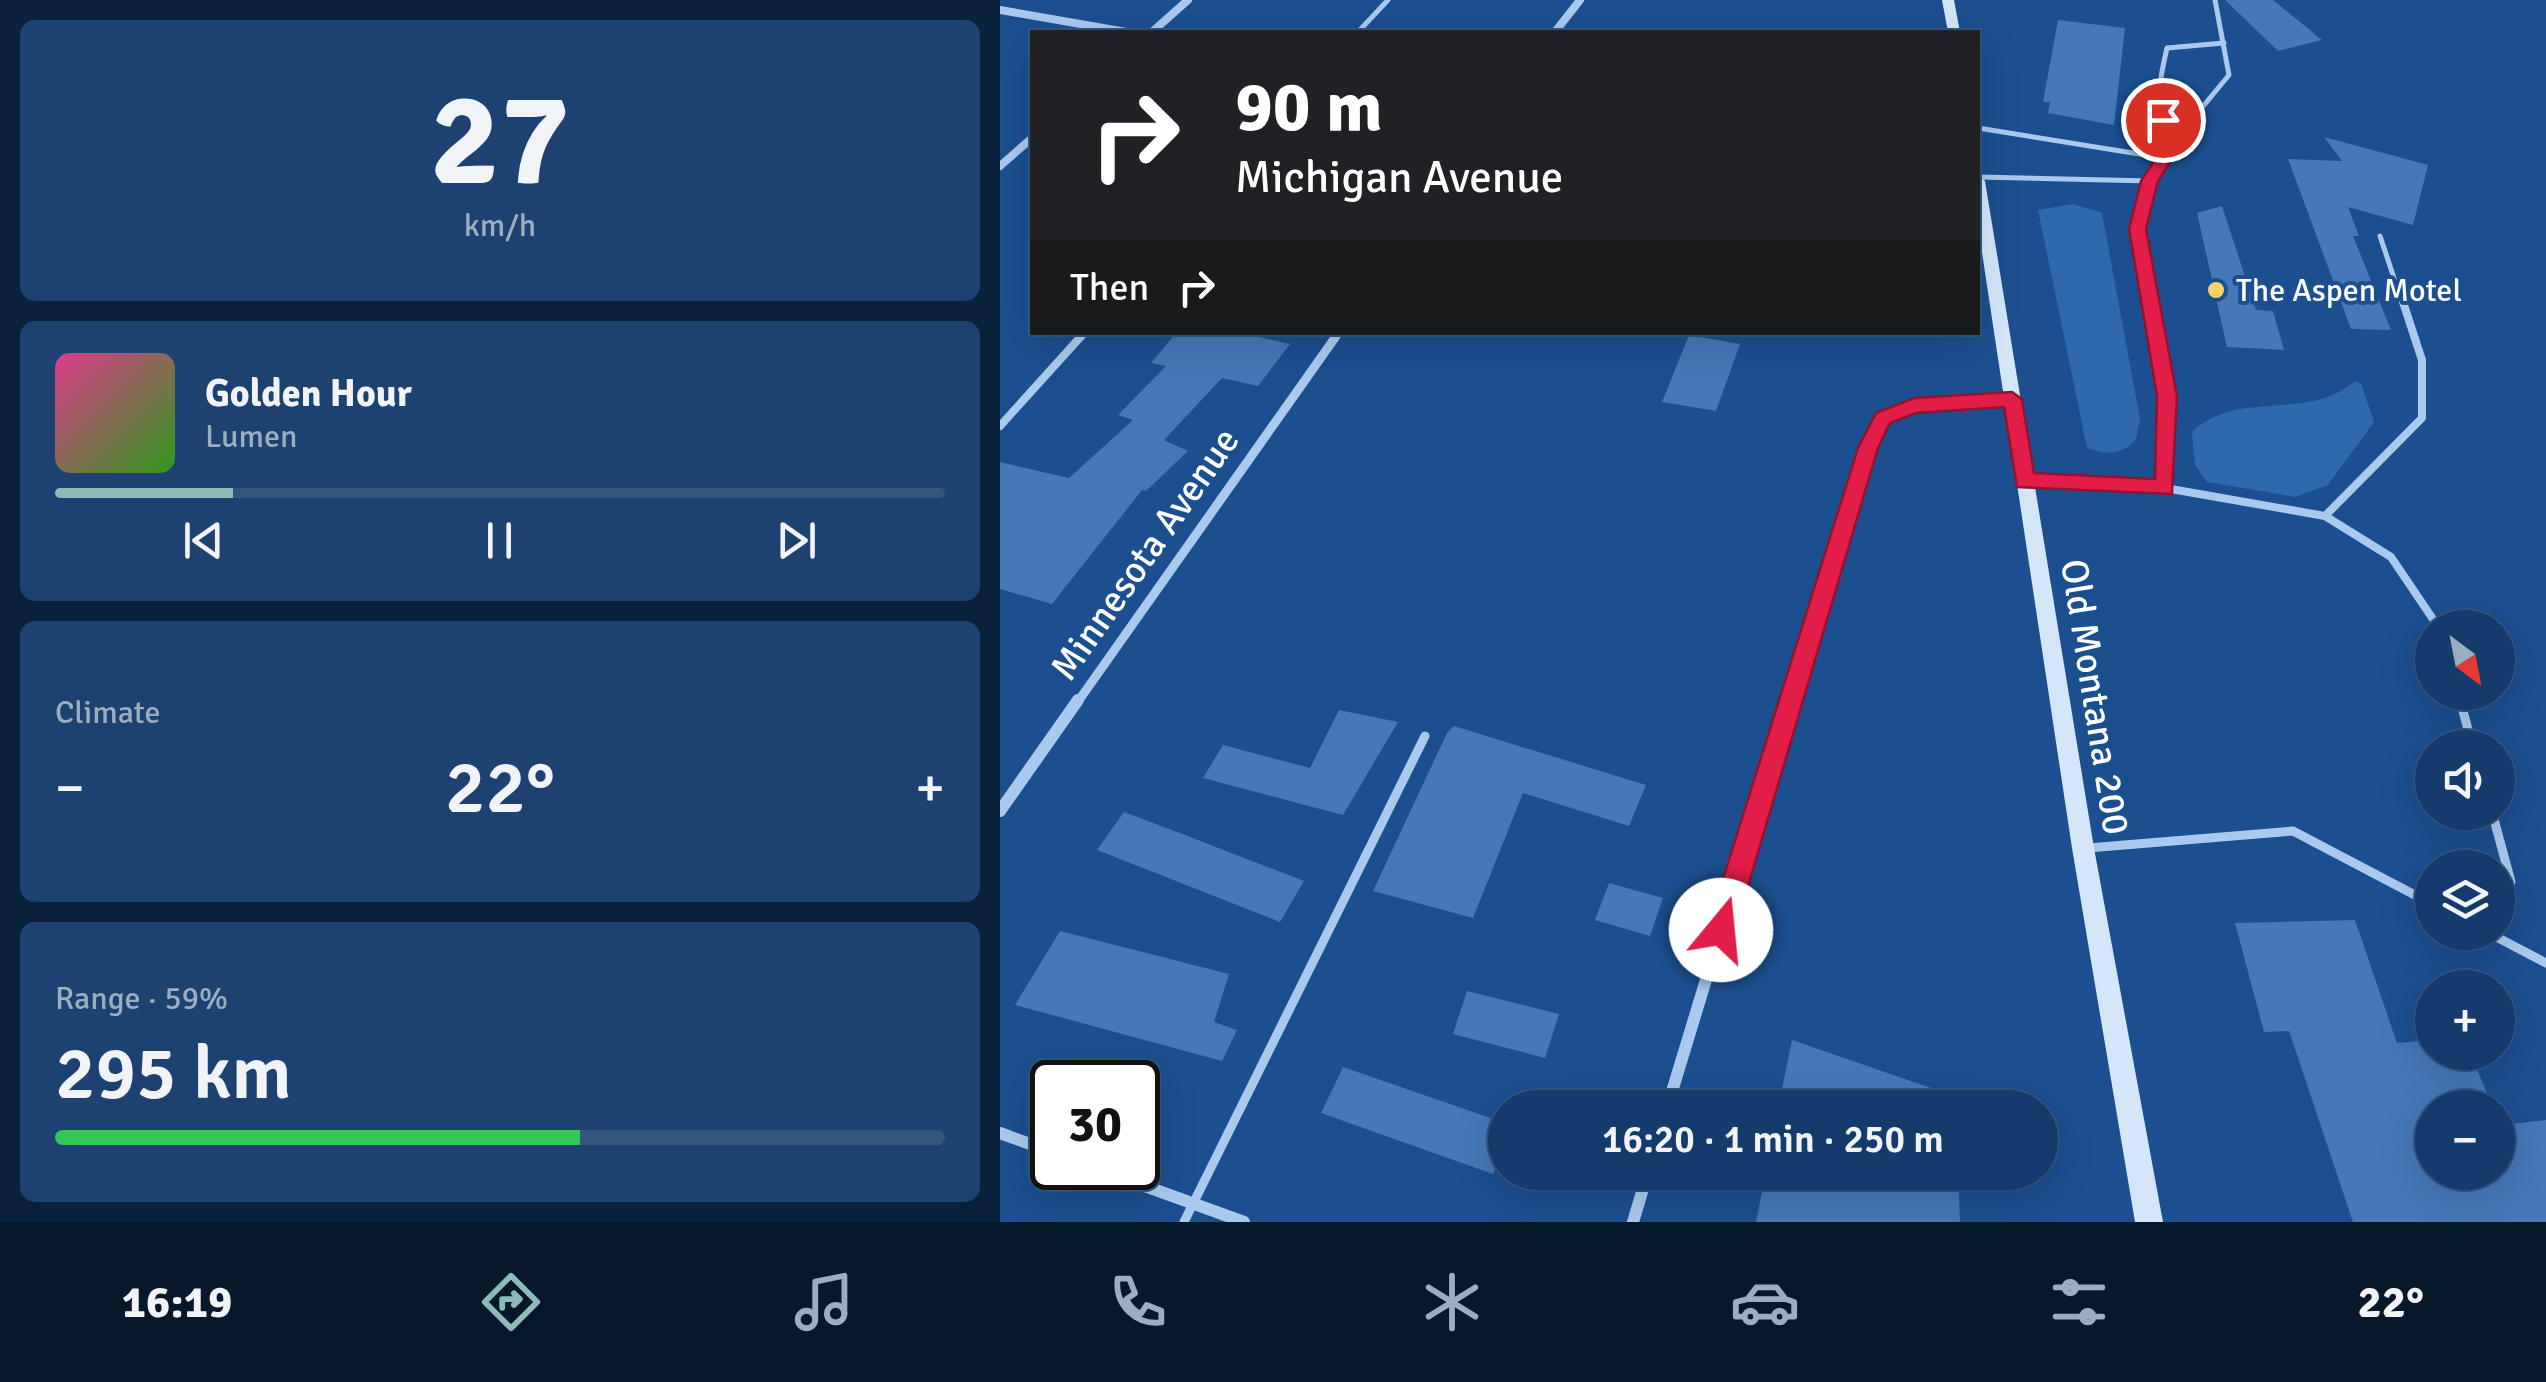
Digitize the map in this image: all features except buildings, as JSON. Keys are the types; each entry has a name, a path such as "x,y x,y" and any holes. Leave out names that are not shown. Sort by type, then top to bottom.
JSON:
{"main road":[{"path":"1948,0 1954,30"},
{"name":"Old Montana 200","path":"1980,192 2083,848 2149,1222"}],"street":[{"path":"1154,30 1188,0"},
{"path":"1557,30 1580,0"},
{"path":"1000,10 1115,30"},
{"path":"1000,166 1030,140"},
{"name":"Minnesota Avenue","path":"1000,811 1337,335"},
{"path":"1672,1090 1868,448 1883,418 1914,406 2012,399"},
{"path":"1000,1133 1030,1144"},
{"path":"1158,1190 1244,1222"},
{"path":"1632,1222 1642,1190"}],"lane":[{"path":"1360,30 1388,0"},
{"path":"2165,488 2167,396 2137,229 2150,181 2180,134 2229,76 2215,0"},
{"path":"2180,134 2163,120 2157,96 2167,48 2224,42"},
{"path":"1980,128 2164,158"},
{"path":"1980,179 2150,181"},
{"path":"2325,516 2422,418 2422,360 2380,236"},
{"path":"1000,426 1082,335"},
{"path":"2025,481 2165,488 2325,516 2391,557 2427,610"},
{"path":"1184,1222 1424,736"},
{"path":"2083,848 2293,831 2415,895"},
{"path":"2515,947 2546,963"}],"shaded area":[{"path":"2073,204 2102,213 2140,419 2136,439 2114,452 2087,448 2038,210"},
{"path":"2355,381 2361,383 2374,422 2328,485 2295,497 2207,482 2195,465 2192,432 2210,419 2230,411 2315,400"}],"place":[{"name":"The Aspen Motel","path":"2216,290"}],"route":[{"path":"1721,930 1868,448 1883,418 1914,406 2012,399 2025,481 2165,488 2167,396 2137,229 2150,181 2180,134 2163,120"}]}
